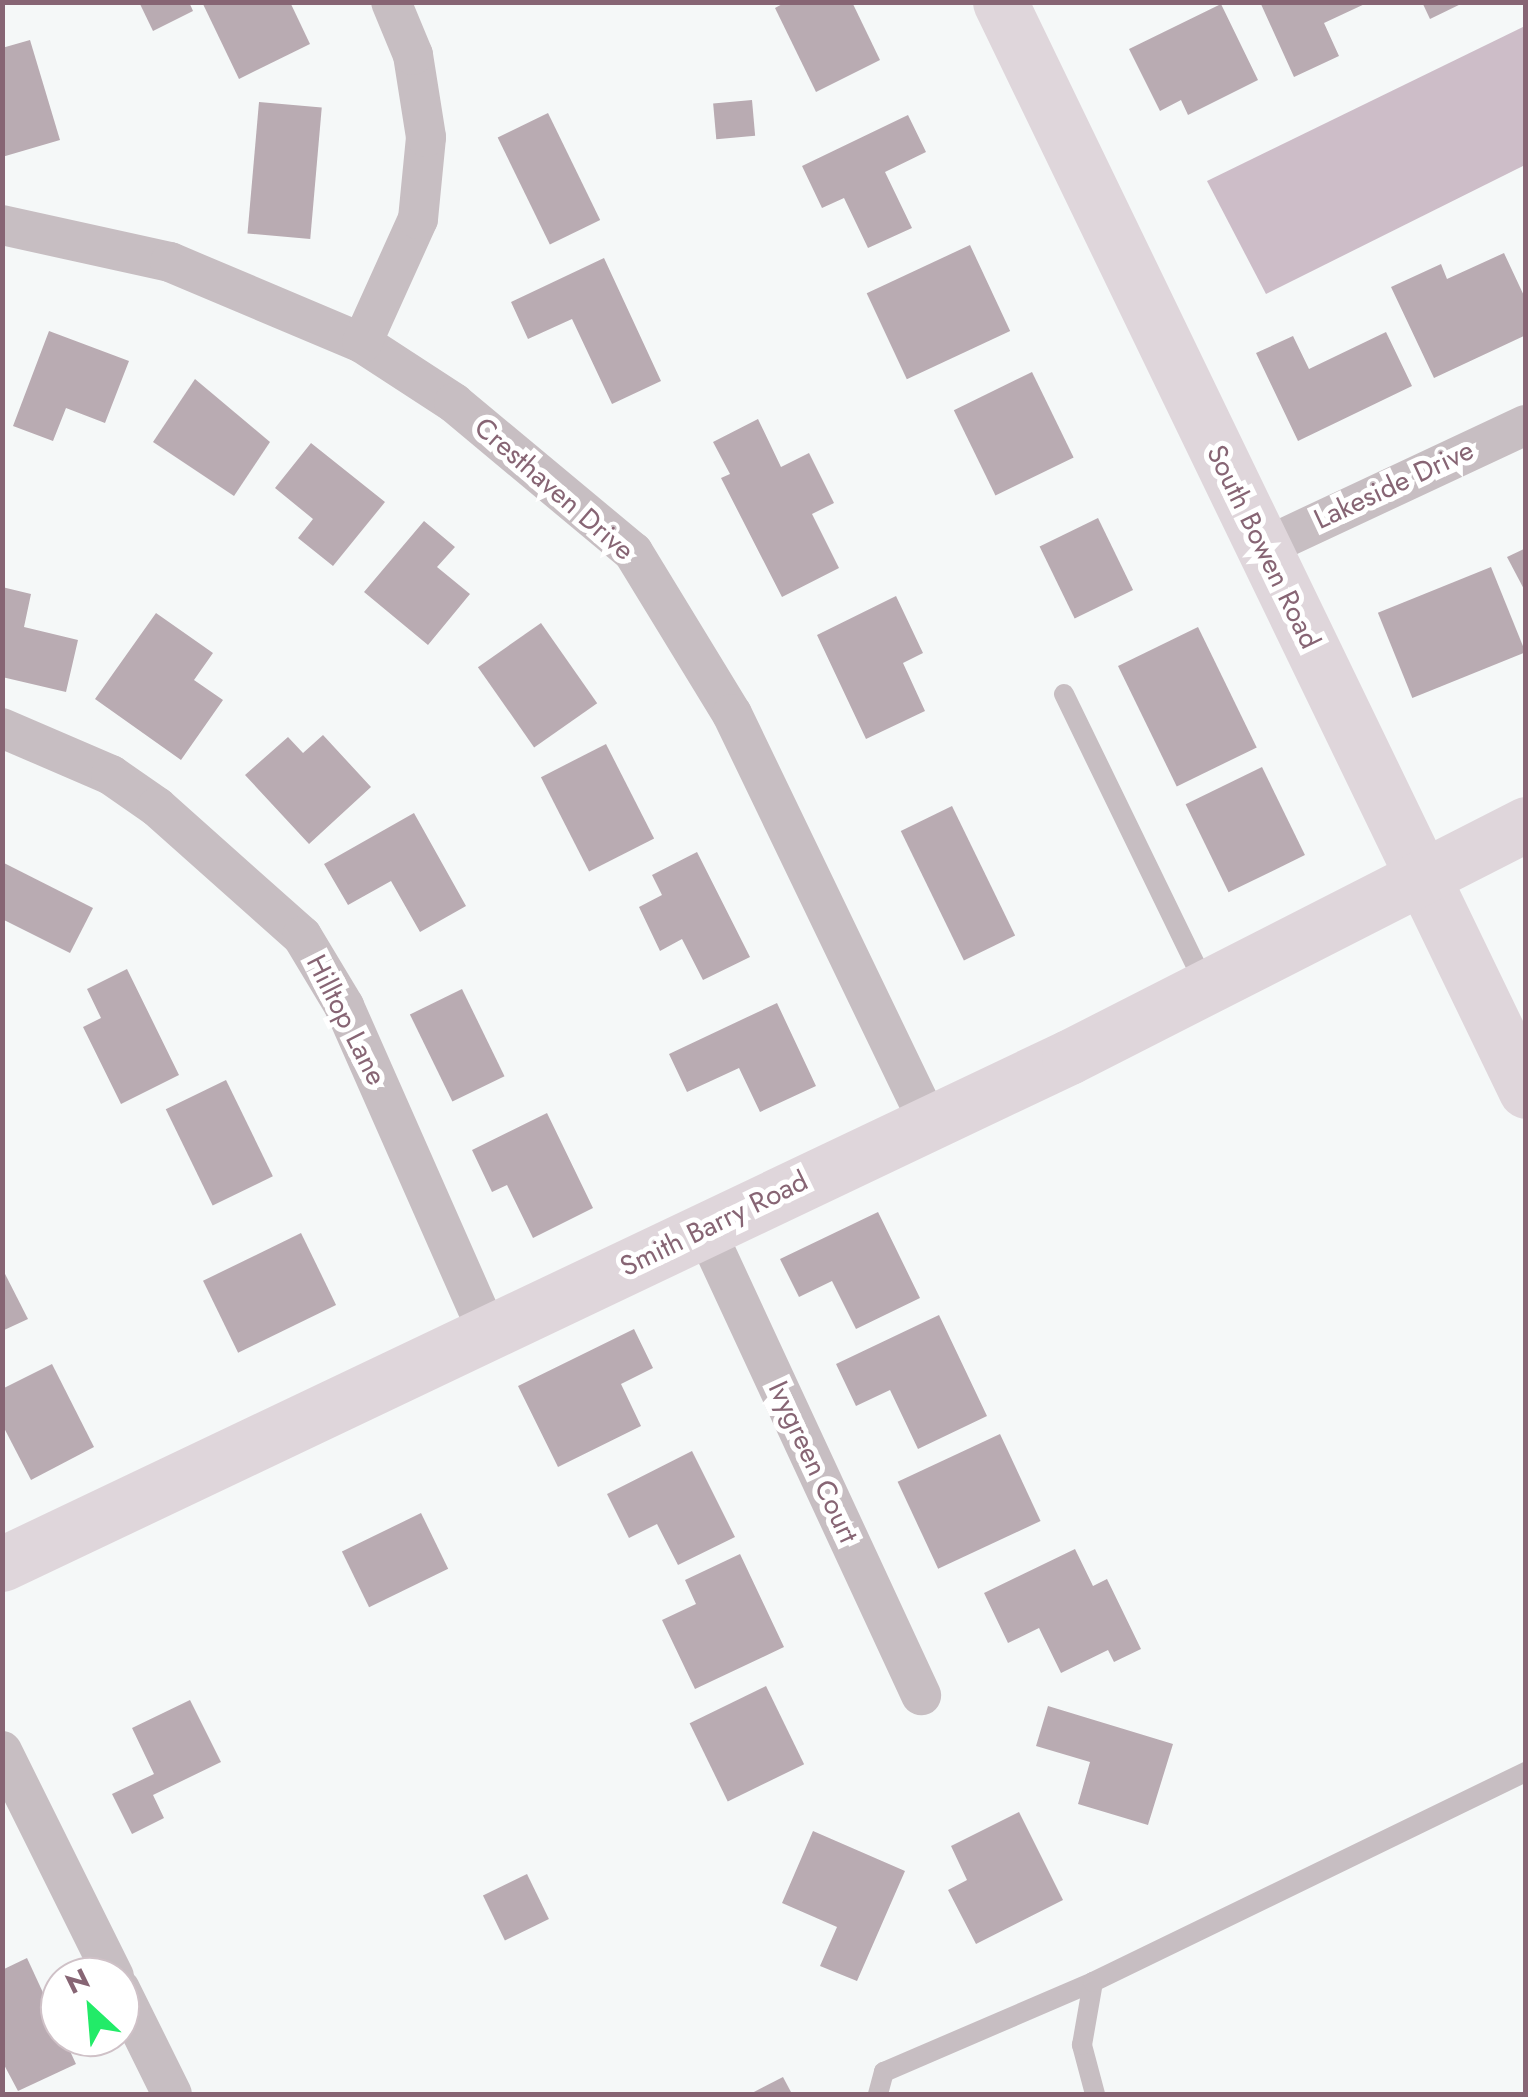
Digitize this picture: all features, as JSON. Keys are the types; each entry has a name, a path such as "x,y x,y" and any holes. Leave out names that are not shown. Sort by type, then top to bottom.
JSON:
{"street":[{"path":"362,343 418,219 426,137 412,55 391,2"},
{"name":"South Bowen Road","path":"1015,7 1263,548 1526,1090"},
{"name":"Cresthaven Drive","path":"2,225 170,262 362,343 454,403 633,552 732,714 928,1122"},
{"name":"Lakeside Drive","path":"1263,548 1526,424"},
{"name":"Hilltop Lane","path":"2,728 142,796 260,890 302,936 344,1006 488,1332"},
{"name":"Smith Barry Road","path":"5,1558 928,1122 1526,824"},
{"name":"Ivygreen Court","path":"705,1229 921,1695"},
{"path":"2,1751 104,1957"},
{"path":"140,2029 172,2094"}],"lane":[{"path":"1064,694 1206,986"},
{"path":"878,2094 884,2072 1093,1982 1526,1772"},
{"path":"1093,1982 1082,2044 1095,2094"}],"shaded area":[{"path":"1525,26 1525,165 1266,294 1207,181"}],"building":[{"path":"139,2 189,2 193,11 153,31"},
{"path":"202,2 290,2 310,44 239,79"},
{"path":"786,2 852,2 880,60 816,92 775,8"},
{"path":"1260,2 1369,2 1324,23 1339,56 1294,77"},
{"path":"1422,2 1465,2 1430,19"},
{"path":"1221,4 1258,80 1188,115 1181,100 1160,111 1129,49"},
{"path":"30,40 60,140 2,157 2,48"},
{"path":"752,100 755,136 716,139 713,103"},
{"path":"259,102 322,107 310,239 247,233"},
{"path":"548,113 600,220 550,245 498,138"},
{"path":"908,115 926,152 885,172 912,228 868,248 844,198 822,208 802,166"},
{"path":"970,245 1010,331 907,379 867,293"},
{"path":"1504,253 1526,300 1526,335 1434,378 1391,287 1441,264 1447,279"},
{"path":"604,258 661,381 612,404 572,319 528,339 511,302"},
{"path":"49,331 129,361 105,423 66,408 53,441 13,426"},
{"path":"1386,332 1412,386 1298,441 1256,353 1293,336 1309,369"},
{"path":"1032,372 1074,457 995,496 954,410"},
{"path":"195,379 270,442 234,496 153,442"},
{"path":"758,419 781,467 809,453 834,503 812,514 839,568 782,597 721,478 730,474 713,442"},
{"path":"311,443 385,502 333,566 298,538 313,519 275,488"},
{"path":"1098,518 1133,590 1075,618 1040,546"},
{"path":"424,521 455,547 437,567 470,594 428,645 364,592"},
{"path":"1526,548 1526,593 1507,557"},
{"path":"1491,567 1525,652 1412,698 1378,613"},
{"path":"2,587 31,594 24,627 78,640 66,692 2,677"},
{"path":"896,596 923,653 903,663 925,711 866,739 817,635"},
{"path":"156,613 213,653 194,680 223,700 181,760 95,699"},
{"path":"541,623 597,703 534,747 478,667"},
{"path":"1198,627 1257,747 1177,786 1118,666"},
{"path":"323,735 371,787 309,844 245,775 288,737 303,753"},
{"path":"606,744 654,838 589,872 541,777"},
{"path":"1262,767 1305,855 1229,892 1186,804"},
{"path":"952,806 1015,935 964,960 901,831"},
{"path":"414,813 466,906 420,932 391,881 348,905 324,864"},
{"path":"697,852 750,957 703,980 682,939 660,951 639,907 662,895 652,875"},
{"path":"2,862 93,908 70,953 2,919"},
{"path":"127,969 179,1075 121,1104 83,1027 101,1018 87,989"},
{"path":"462,989 505,1076 452,1102 410,1014"},
{"path":"777,1003 816,1086 760,1112 739,1068 687,1092 669,1054"},
{"path":"226,1080 273,1176 213,1206 166,1109"},
{"path":"547,1113 593,1208 533,1238 507,1185 492,1192 472,1150"},
{"path":"878,1212 920,1298 856,1329 832,1281 799,1297 780,1259"},
{"path":"301,1233 336,1305 238,1353 203,1281"},
{"path":"2,1268 28,1319 2,1331"},
{"path":"939,1315 987,1416 918,1449 890,1390 856,1406 836,1364"},
{"path":"634,1329 653,1368 621,1384 641,1426 558,1467 518,1386"},
{"path":"52,1364 94,1447 31,1480 2,1424 2,1389"},
{"path":"1000,1434 1041,1521 938,1569 898,1482"},
{"path":"692,1451 735,1537 678,1565 657,1524 629,1538 607,1494"},
{"path":"421,1513 448,1569 369,1607 342,1552"},
{"path":"1075,1549 1093,1586 1107,1579 1141,1649 1114,1662 1108,1650 1061,1673 1039,1628 1008,1643 984,1593"},
{"path":"740,1554 784,1647 695,1689 662,1620 696,1604 685,1580"},
{"path":"766,1686 804,1764 728,1801 690,1723"},
{"path":"190,1700 221,1762 153,1795 164,1818 132,1834 112,1794 154,1774 132,1728"},
{"path":"1048,1706 1173,1744 1148,1825 1078,1804 1090,1762 1036,1746"},
{"path":"1019,1812 1063,1900 976,1944 948,1890 967,1880 951,1846"},
{"path":"813,1831 905,1871 857,1981 820,1966 837,1927 782,1903"},
{"path":"527,1874 549,1919 505,1940 483,1895"},
{"path":"27,1958 40,1986 40,2057 73,2057 76,2064 18,2091 2,2061 2,1970"},
{"path":"783,2077 792,2094 750,2094"}]}
